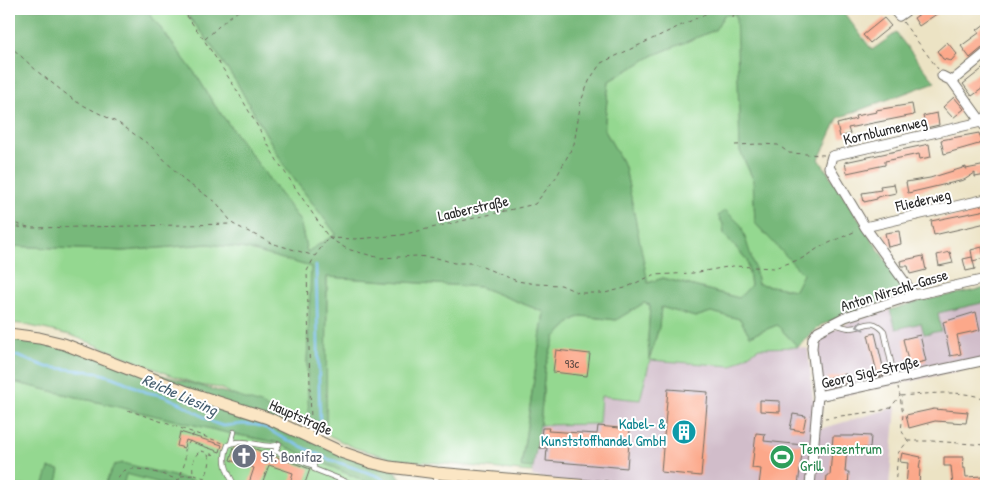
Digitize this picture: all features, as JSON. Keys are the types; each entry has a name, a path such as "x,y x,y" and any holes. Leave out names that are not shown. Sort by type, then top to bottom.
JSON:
{"main road":[{"name":"Hauptstraße","path":"9,334 64,344 240,413 268,418 309,432 341,452 373,463 437,473 590,486"}],"street":[{"path":"896,13 909,9"},
{"path":"952,81 986,54"},
{"path":"942,76 952,81 985,122"},
{"name":"Kornblumenweg","path":"914,295 865,228 829,167 832,156 985,122"},
{"name":"Fliederweg","path":"865,228 986,199"},
{"name":"Anton Nirschl-Gasse","path":"818,396 812,348 813,338 818,331 845,318 914,295 986,279"},
{"name":"Georg Sigl-Straße","path":"810,486 818,396 986,360"}],"lane":[{"path":"833,324 850,328 871,323 879,325 884,331 895,380"},
{"path":"234,432 225,456 227,472 235,486"},
{"path":"229,444 240,441 274,446 280,444 275,451 314,466 314,469 357,486"},
{"path":"435,486 437,473"}],"path":[{"path":"182,9 238,92 278,162 329,238 347,250 380,258 417,256 437,258 454,263 473,263 517,281 560,285 579,292 605,293 625,288 653,275 693,273 733,266 774,268 801,259 820,246 865,228"},
{"path":"204,40 222,26 233,13 243,9"},
{"name":"Laaberstraße","path":"329,238 356,240 401,236 535,204 557,176 574,144 581,101 590,79 601,63 716,9"},
{"path":"733,18 734,9"},
{"path":"896,13 942,76"},
{"path":"9,44 38,72 75,100 120,124 150,146 186,182 216,202 233,224"},
{"path":"735,145 778,145 789,154 832,156"},
{"path":"9,222 32,228"},
{"path":"9,226 32,228 233,224 271,242 315,256"},
{"path":"309,432 307,271 315,256 329,238"},
{"path":"816,419 890,408 900,396 949,392 972,394 986,399"},
{"path":"900,396 903,415 902,430 908,441"},
{"path":"128,410 229,444"},
{"path":"116,486 123,471 130,469 140,469 179,480 185,462 185,450 194,433"},
{"path":"908,441 986,445"},
{"path":"895,486 898,453 908,441"},
{"path":"194,475 192,468 196,455 203,451 209,454 225,456"},
{"path":"181,476 194,475 205,478 210,461 209,454"}],"shaded area":[{"path":"986,302 986,365 823,400 820,429 896,407 889,486 577,486 532,476 540,425 599,424 601,396 649,360 731,366 759,348 798,347 808,349 813,400 822,400 815,346 823,335 852,321 890,310 896,328 922,323 924,334 940,331 938,313"}],"green space":[{"path":"9,9 146,9 197,76 213,103 300,221 307,252 336,234 285,167 237,83 204,35 182,9 841,9 872,50 896,33 935,82 838,118 819,159 907,293 821,325 798,347 777,325 750,336 740,319 711,312 695,317 661,307 659,327 649,360 650,305 644,303 616,320 581,316 573,320 555,337 545,368 540,425 533,468 521,467 544,312 480,287 327,277 326,434 309,423 307,362 311,267 247,249 208,244 123,251 9,246","holes":["736,14 740,151 753,179 755,223 803,274 795,290 758,284 741,225 725,210 718,216 723,224 724,234 747,260 751,285 739,298 663,278 648,283 625,167 604,129 609,81 654,55 715,30 724,15"]},
{"path":"146,9 182,9 204,35 237,83 285,167 336,234 307,252 300,221 213,103 197,76"},
{"path":"737,14 740,151 753,179 755,223 804,274 795,290 758,284 754,265 719,216 723,224 724,234 747,260 751,286 739,298 663,278 647,283 625,167 604,129 609,81 654,55 715,30 724,15"},
{"path":"208,244 247,249 312,267 307,362 309,423 233,395 220,388 199,385 168,374 71,335 9,323 9,246 123,251"},
{"path":"327,277 480,287 544,312 521,466 533,468 532,472 395,459 355,448 326,434"},
{"path":"986,288 986,302 938,313 941,331 924,334 921,323 896,329 890,310 920,301"},
{"path":"644,303 650,305 648,338 650,358 659,327 661,307 695,317 711,312 740,319 750,336 777,325 798,347 759,348 731,366 650,360 640,400 601,396 599,424 540,425 545,368 555,337 573,320 581,316 616,320"},
{"path":"9,336 76,351 264,405 293,431 394,470 406,486 376,486 275,442 228,433 9,381"},
{"path":"9,381 228,433 275,442 376,486 9,486"},
{"path":"123,463 204,484 204,486 172,486 126,474 123,486 104,486 114,465"},
{"path":"49,468 60,470 56,486 43,486"},
{"path":"470,479 577,486 454,486"}],"building":[{"path":"927,9 944,9 919,26 914,18"},
{"path":"884,18 891,26 870,43 863,35"},
{"path":"986,23 986,47 970,58 961,46 979,33 977,30"},
{"path":"947,42 957,54 951,61 943,59 937,51"},
{"path":"986,66 986,86 972,96 963,84"},
{"path":"954,97 964,109 953,118 943,107"},
{"path":"912,104 914,115 848,128 850,134 840,137 837,124 856,119 855,116 877,112 876,110"},
{"path":"937,113 939,125 926,128 923,116"},
{"path":"979,133 982,143 944,154 941,140"},
{"path":"929,144 931,157 920,159 919,154 885,161 885,165 847,173 845,162"},
{"path":"986,165 986,175 975,177 975,173 964,180 908,193 906,182 930,178 966,167 966,169"},
{"path":"894,184 896,193 864,202 862,193 881,190 880,186"},
{"path":"986,210 986,223 934,235 931,221"},
{"path":"899,231 901,244 888,247 885,233"},
{"path":"982,247 984,258 973,261 971,250"},
{"path":"950,252 953,263 939,266 937,255"},
{"path":"923,256 926,270 910,274 908,266 901,266 900,261"},
{"path":"972,257 975,269 966,271 963,259"},
{"path":"976,312 980,330 957,335 961,354 950,356 943,322"},
{"path":"875,333 885,375 878,377 868,335"},
{"path":"920,335 926,361 909,365 903,339"},
{"path":"556,350 590,354 587,376 553,372"},
{"path":"846,374 848,383 830,387 827,378"},
{"name":"Kabel- & Kunststoffhandel GmbH","path":"668,389 708,392 701,476 661,472"},
{"path":"760,400 780,401 780,412 760,411"},
{"path":"934,409 968,412 966,423 935,421 909,428 906,415"},
{"path":"793,414 806,416 803,431 790,429"},
{"path":"598,426 630,429 627,468 546,461 547,448 540,448 542,428 549,428 548,431 597,434"},
{"path":"180,432 222,445 220,452 186,440 184,448 177,446"},
{"name":"Tenniszentrum Grill","path":"756,433 765,434 764,441 803,445 798,486 759,485 761,469 752,468"},
{"path":"833,436 871,436 870,448 847,447 845,472 849,472 848,486 826,486 827,475 830,475"},
{"path":"247,446 310,469 304,486 289,486 293,473 269,465 261,486 248,486 254,468 230,460 234,447"},
{"path":"902,453 921,457 919,486 906,486 908,463 900,462"},
{"path":"944,457 964,457 963,468 965,468 966,477 982,476 982,486 953,486 951,466 944,466"}],"waterway":[{"path":"316,266 320,425"},
{"name":"Reiche Liesing","path":"9,353 47,367 96,372 118,379 146,392 164,396 182,404 214,423 223,426 243,424 266,428 328,459 378,476 393,486"}],"place":[{"name":"Kabel- & Kunststoffhandel GmbH","path":"684,432"},
{"name":"St. Bonifaz","path":"244,456"},
{"name":"Tenniszentrum Grill","path":"782,457"}]}
